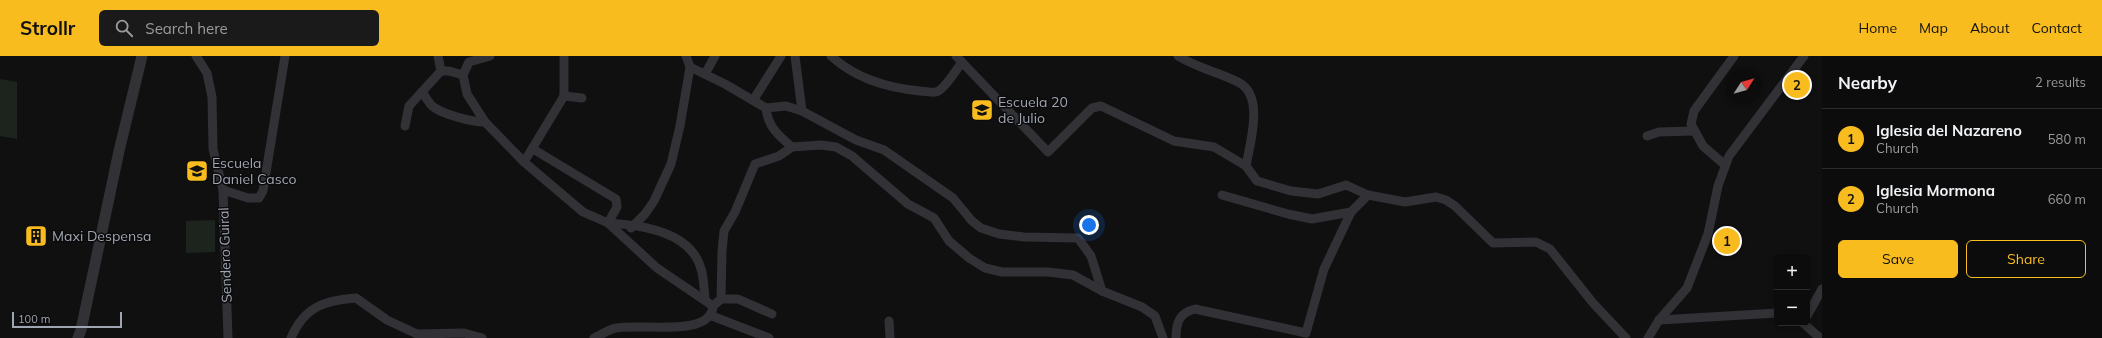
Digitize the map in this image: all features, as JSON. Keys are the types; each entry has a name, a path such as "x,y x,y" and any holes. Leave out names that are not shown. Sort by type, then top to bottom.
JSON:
{"street":[{"path":"78,338 81,330 119,151 142,56"},
{"name":"Sendero Guiral","path":"196,56 207,73 212,97 214,149 223,190 228,338"},
{"path":"223,190 248,198 259,198 263,191 285,56"},
{"path":"438,56 441,71"},
{"path":"490,56 469,62 463,75 466,94 485,122 524,162 583,212 608,223 658,268 713,306"},
{"path":"524,162 564,96 564,56"},
{"path":"624,236 645,214 654,201 670,164 680,126 690,67 686,56"},
{"path":"705,74 716,56"},
{"path":"754,100 781,56"},
{"path":"795,56 802,111"},
{"path":"831,56 844,68 876,83 914,90 936,92 942,88 959,59 1048,152 1092,108 1101,106 1174,141 1214,147 1246,166 1257,181 1291,191 1318,194 1346,185 1368,195 1405,202 1436,197 1441,198 1455,206 1493,243 1536,242 1550,250 1593,303 1626,338"},
{"path":"1178,56 1190,63 1240,82 1249,93 1254,104 1252,130 1246,166"},
{"path":"1725,165 1703,146 1691,124 1694,111 1734,56"},
{"path":"1648,338 1659,320 1687,288 1708,234 1718,186 1725,165 1733,151 1804,56"},
{"path":"690,67 754,100 766,108 786,106 802,111 856,140 884,150 908,165 953,198 972,221 981,228 999,234 1025,237 1078,238 1091,256 1102,291"},
{"path":"405,126 409,106 441,71 449,71 463,75"},
{"path":"422,92 432,106 459,118 477,122 485,122"},
{"path":"564,96 582,98"},
{"path":"766,108 767,119 771,127 792,147"},
{"path":"1647,136 1659,132 1694,131"},
{"path":"721,299 724,232 735,212 753,167 759,161 779,156 792,147 821,145 836,148 852,156 908,204 934,218 949,240 968,258 985,268 1002,272 1048,272 1073,275 1102,291 1142,307 1155,316 1164,338"},
{"path":"533,149 616,199 617,207 608,223"},
{"path":"1222,195 1288,214 1312,219 1351,212"},
{"path":"1176,338 1176,327 1179,318 1187,311 1195,309 1306,333 1324,269 1351,212 1368,195"},
{"path":"608,223 634,225 662,233 680,241 693,251 702,269 705,300"},
{"path":"1810,311 1822,289"},
{"path":"291,338 300,322 319,305 329,301 356,298 387,320 417,334 464,333 482,338"},
{"path":"594,338 616,328 671,330 699,327 712,316 713,306 721,299 738,299 772,314"},
{"path":"1659,320 1774,313"},
{"path":"712,316 769,338"},
{"path":"889,321 890,338"},
{"path":"1806,326 1820,338"}],"shaded area":[{"path":"0,79 17,82 17,139 0,136"},
{"path":"215,220 215,252 186,253 186,221"}],"place":[{"name":"Iglesia Mormona","path":"1797,85"},
{"name":"Escuela 20 de Julio","path":"982,110"},
{"name":"Escuela Daniel Casco","path":"197,171"},
{"name":"Maxi Despensa","path":"36,236"},
{"name":"Iglesia del Nazareno","path":"1727,241"}]}
